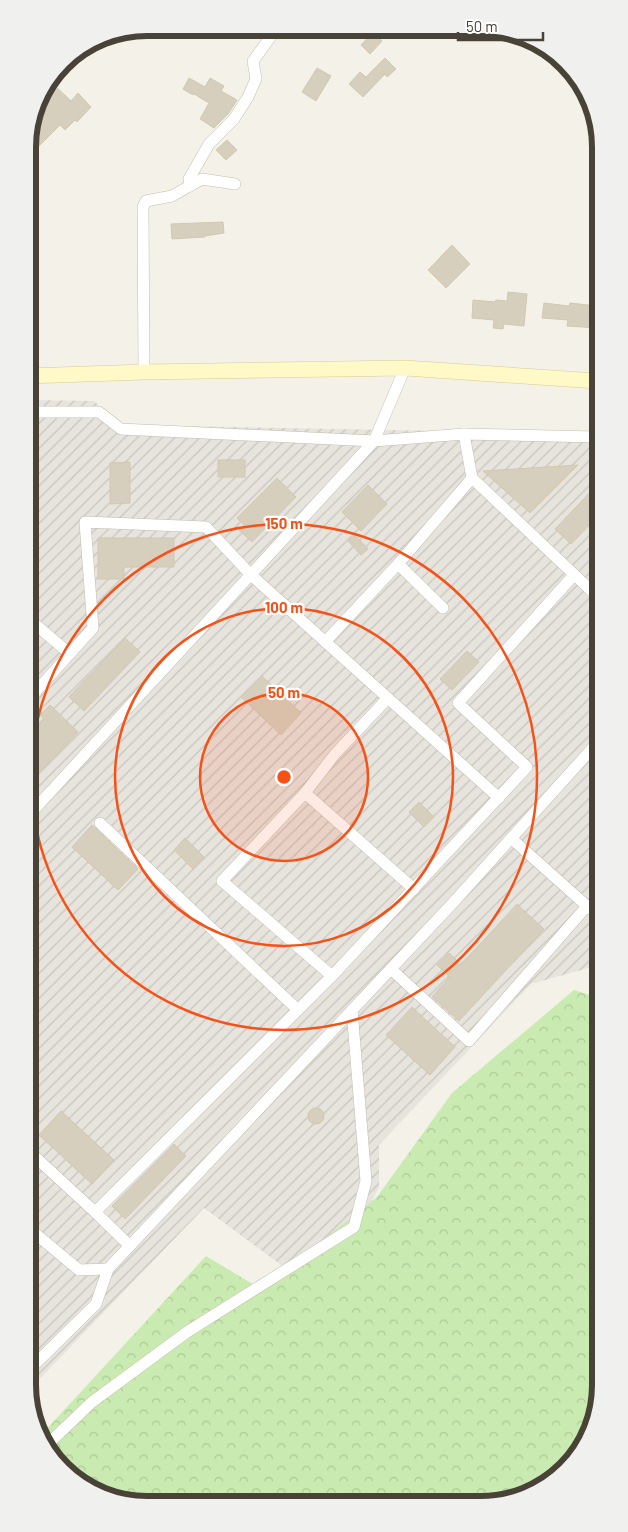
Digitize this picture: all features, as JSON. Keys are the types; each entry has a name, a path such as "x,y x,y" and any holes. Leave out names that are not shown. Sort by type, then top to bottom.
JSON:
{"street":[{"path":"190,186 189,179 209,144 234,119 248,97 256,79 253,61 271,36"},
{"path":"144,372 144,207 146,201 172,196 202,179 235,184"},
{"path":"36,807 374,441 405,368"},
{"path":"36,376 405,368 592,381"},
{"path":"36,412 99,412 121,429 374,441 464,434 592,437"},
{"path":"464,434 472,478 592,592"},
{"path":"325,642 398,564 472,478"},
{"path":"36,692 93,628 85,522 206,527 250,574 498,798"},
{"path":"398,564 443,608"},
{"path":"96,1212 332,976 527,767 458,703 574,575"},
{"path":"36,625 70,654"},
{"path":"332,976 222,882 305,793 335,754 388,698"},
{"path":"36,1363 96,1304 108,1269 512,839 592,749"},
{"path":"305,793 414,889"},
{"path":"100,822 298,1010"},
{"path":"512,839 592,910"},
{"path":"391,969 469,1041 587,906"},
{"path":"52,1441 92,1402 187,1332 354,1227 366,1181 352,1010"},
{"path":"36,1158 130,1246"},
{"path":"36,1234 79,1270 108,1269"}],"shaded area":[{"path":"36,400 94,401 121,425 592,434 592,967 531,984 379,1145 379,1187 356,1232 288,1270 204,1208 36,1383"}],"green space":[{"path":"574,990 592,996 592,1392 586,1420 577,1440 554,1468 536,1481 523,1487 495,1495 481,1496 147,1496 126,1494 98,1484 74,1468 64,1458 46,1430 206,1256 261,1289 377,1197 452,1093"}],"building":[{"path":"369,36 377,36 382,41 370,54 361,45"},
{"path":"385,58 396,69 387,77 385,74 363,97 349,84 360,72 366,77"},
{"path":"317,68 331,76 316,101 302,92"},
{"path":"189,78 205,87 210,78 224,86 221,91 237,100 228,114 214,128 200,119 209,103 183,89"},
{"path":"55,86 71,101 78,93 91,107 77,122 75,120 65,130 60,125 39,146 36,140 40,119"},
{"path":"227,140 237,150 226,160 216,150"},
{"path":"223,222 224,233 205,237 172,239 171,224"},
{"path":"452,245 470,264 446,288 428,270"},
{"path":"508,292 527,294 524,326 504,324 503,329 493,328 494,320 472,318 473,300 507,301"},
{"path":"544,303 569,306 570,303 592,305 592,328 567,326 568,320 542,318"},
{"path":"218,460 245,460 245,477 218,477"},
{"path":"130,462 130,503 110,504 110,463"},
{"path":"578,465 530,513 483,471"},
{"path":"277,478 296,497 252,542 239,530 244,525 237,518"},
{"path":"368,485 387,504 361,531 342,512"},
{"path":"592,490 592,522 571,544 555,529"},
{"path":"355,535 368,549 361,555 348,541"},
{"path":"98,538 174,538 174,567 124,567 124,579 98,579"},
{"path":"125,638 140,652 84,711 69,697"},
{"path":"467,651 479,662 452,690 440,679"},
{"path":"262,676 301,713 281,735 241,697"},
{"path":"50,705 78,732 37,775 36,728 44,719 40,715"},
{"path":"419,802 434,817 424,827 409,812"},
{"path":"92,825 138,869 118,890 72,847"},
{"path":"185,838 204,857 193,869 174,850"},
{"path":"517,904 544,929 459,1021 432,997 450,977 437,965 449,953 461,965"},
{"path":"412,1007 455,1047 430,1075 386,1035"},
{"path":"316,1108 322,1110 324,1116 322,1122 316,1124 310,1122 308,1116 310,1110"},
{"path":"61,1111 114,1160 92,1184 39,1135"},
{"path":"174,1144 186,1156 125,1219 112,1206"}]}
